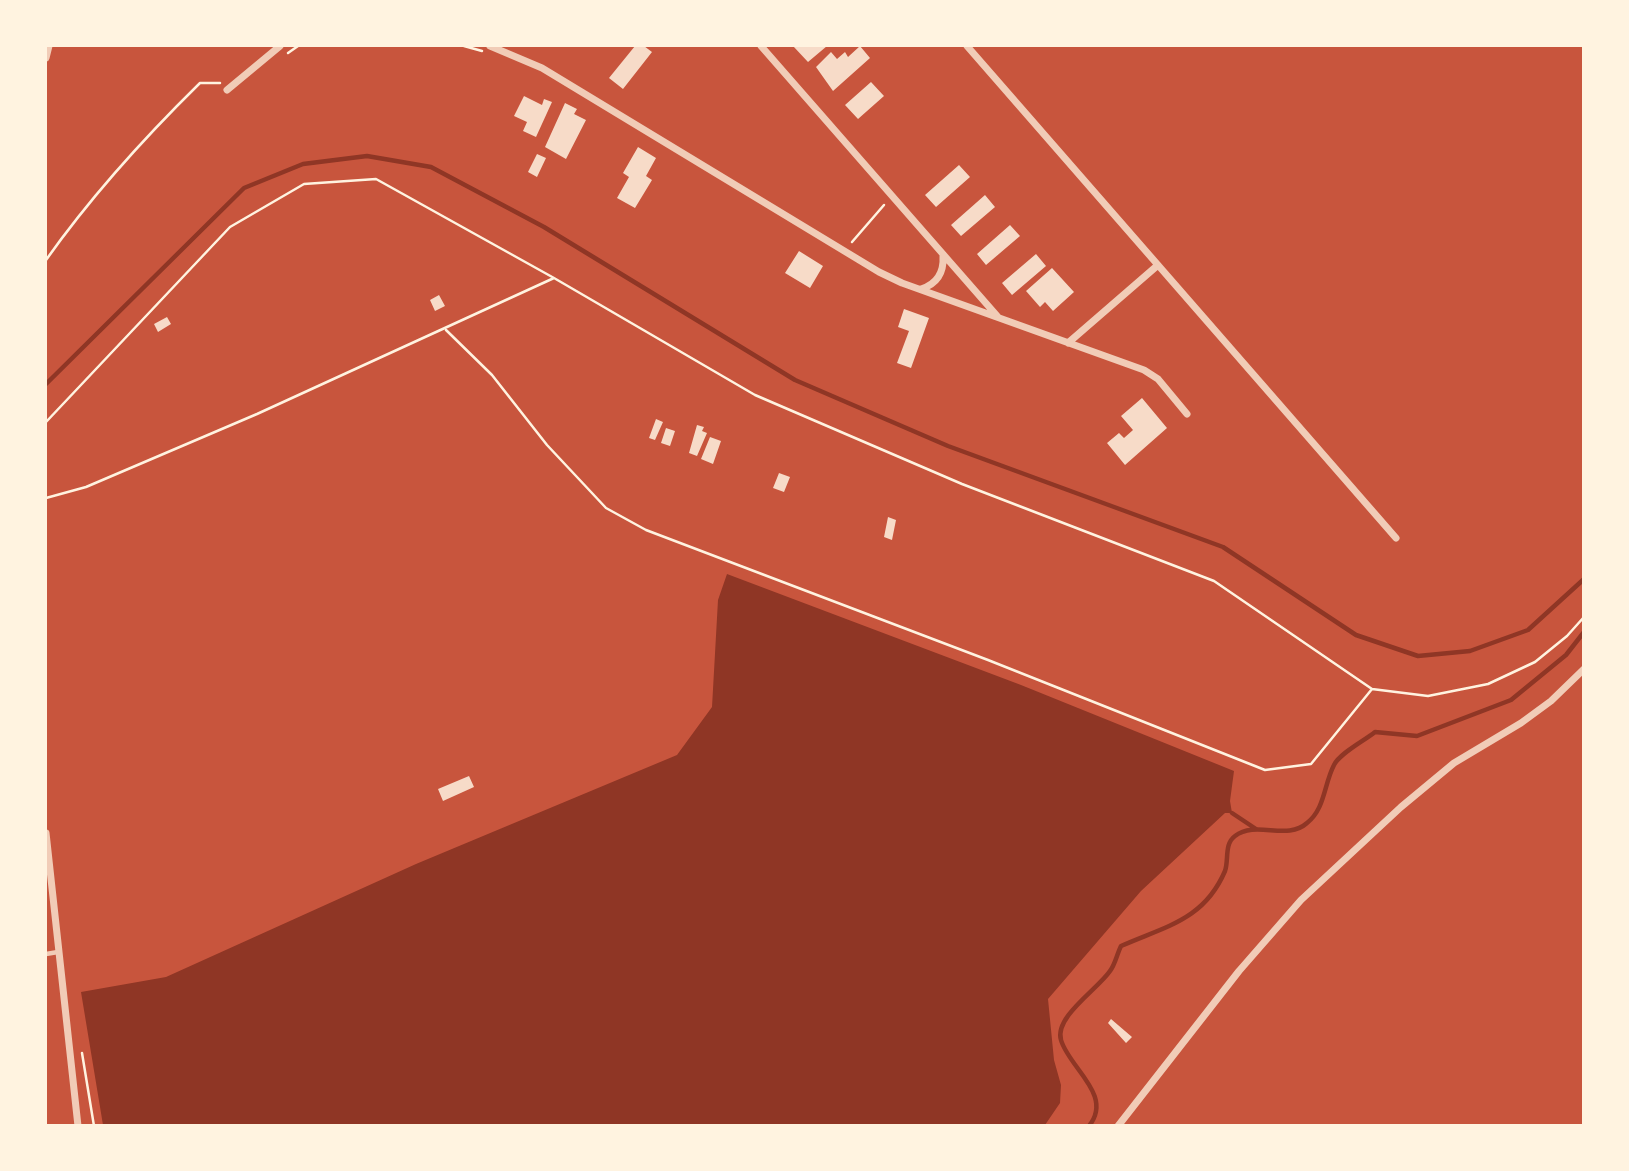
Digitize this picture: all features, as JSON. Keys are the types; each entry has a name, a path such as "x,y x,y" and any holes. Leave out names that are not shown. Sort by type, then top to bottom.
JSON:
{"street":[{"path":"46,58 49,46"},
{"path":"224,87 279,46"},
{"path":"491,46 542,68 879,272 1149,373 1187,414"},
{"path":"761,46 999,317"},
{"path":"967,46 1396,538"},
{"path":"920,289 932,284 940,275 943,255"},
{"path":"1068,343 1158,265"},
{"path":"1118,1125 1239,971 1301,900 1401,807 1454,763 1521,723 1551,701 1584,668"},
{"path":"46,833 78,1125"}],"lane":[{"path":"46,954 59,952"}],"path":[{"path":"46,260 108,178 200,83 224,87"},
{"path":"46,422 230,226 303,184 376,179 554,278 755,395 962,484 1214,581 1372,689 1428,696 1488,684 1535,662 1567,636 1584,617"},
{"path":"849,246 888,200"},
{"path":"46,498 86,487 446,330 481,310 554,278"},
{"path":"446,330 492,375 547,445 606,508 646,530 988,660 1265,770 1311,764 1372,689"}],"shaded area":[{"path":"727,574 1021,685 1234,771 1230,801 1232,813 1225,813 1141,891 1048,999 1054,1060 1061,1085 1060,1103 1045,1125 103,1125 81,992 166,977 416,864 677,755 712,707 718,600"}],"building":[{"path":"635,46 644,46 652,52 623,89 609,78"},
{"path":"793,46 827,46 808,62"},
{"path":"860,46 870,58 833,91 816,67 831,52 837,59 845,52 848,57"},
{"path":"871,82 884,96 858,119 845,105"},
{"path":"524,96 542,105 544,99 552,102 536,137 523,131 527,122 514,116"},
{"path":"565,103 577,109 574,114 586,120 566,159 545,147"},
{"path":"638,147 656,158 646,176 652,180 635,208 617,198 629,177 623,173"},
{"path":"537,154 546,158 537,177 528,172"},
{"path":"959,165 970,177 936,207 925,195"},
{"path":"985,195 995,207 961,236 951,225"},
{"path":"1010,225 1020,236 986,265 977,254"},
{"path":"799,251 823,266 810,288 785,273"},
{"path":"1036,254 1046,266 1012,295 1002,283"},
{"path":"1052,268 1074,292 1053,311 1045,302 1040,307 1026,291"},
{"path":"439,295 445,306 435,311 430,300"},
{"path":"904,309 929,318 911,368 897,363 909,331 898,327"},
{"path":"167,317 171,324 158,332 154,324"},
{"path":"1142,398 1167,428 1125,465 1107,443 1119,433 1124,438 1133,430 1121,416"},
{"path":"656,419 663,422 655,440 649,438"},
{"path":"697,425 704,427 702,431 707,433 697,456 689,453"},
{"path":"666,428 675,431 670,446 661,443"},
{"path":"710,437 721,441 713,464 701,459"},
{"path":"779,473 790,477 784,492 773,488"},
{"path":"888,517 896,520 892,540 884,537"},
{"path":"469,776 474,787 443,801 438,789"},
{"path":"1111,1019 1132,1037 1126,1043 1108,1023"}],"waterway":[{"path":"46,384 244,188 303,164 367,156 431,167 544,227 795,380 948,446 1223,547 1356,635 1418,656 1470,651 1528,630 1584,579"},
{"path":"1089,1126 1095,1115 1096,1103 1087,1082 1061,1040 1061,1031 1070,1013 1110,971 1121,946 1182,919 1206,901 1225,871 1228,848 1235,836 1252,830 1290,830 1307,823 1324,796 1334,765 1375,732 1417,736 1511,700 1566,655 1584,632"},
{"path":"1232,813 1256,829"}]}
